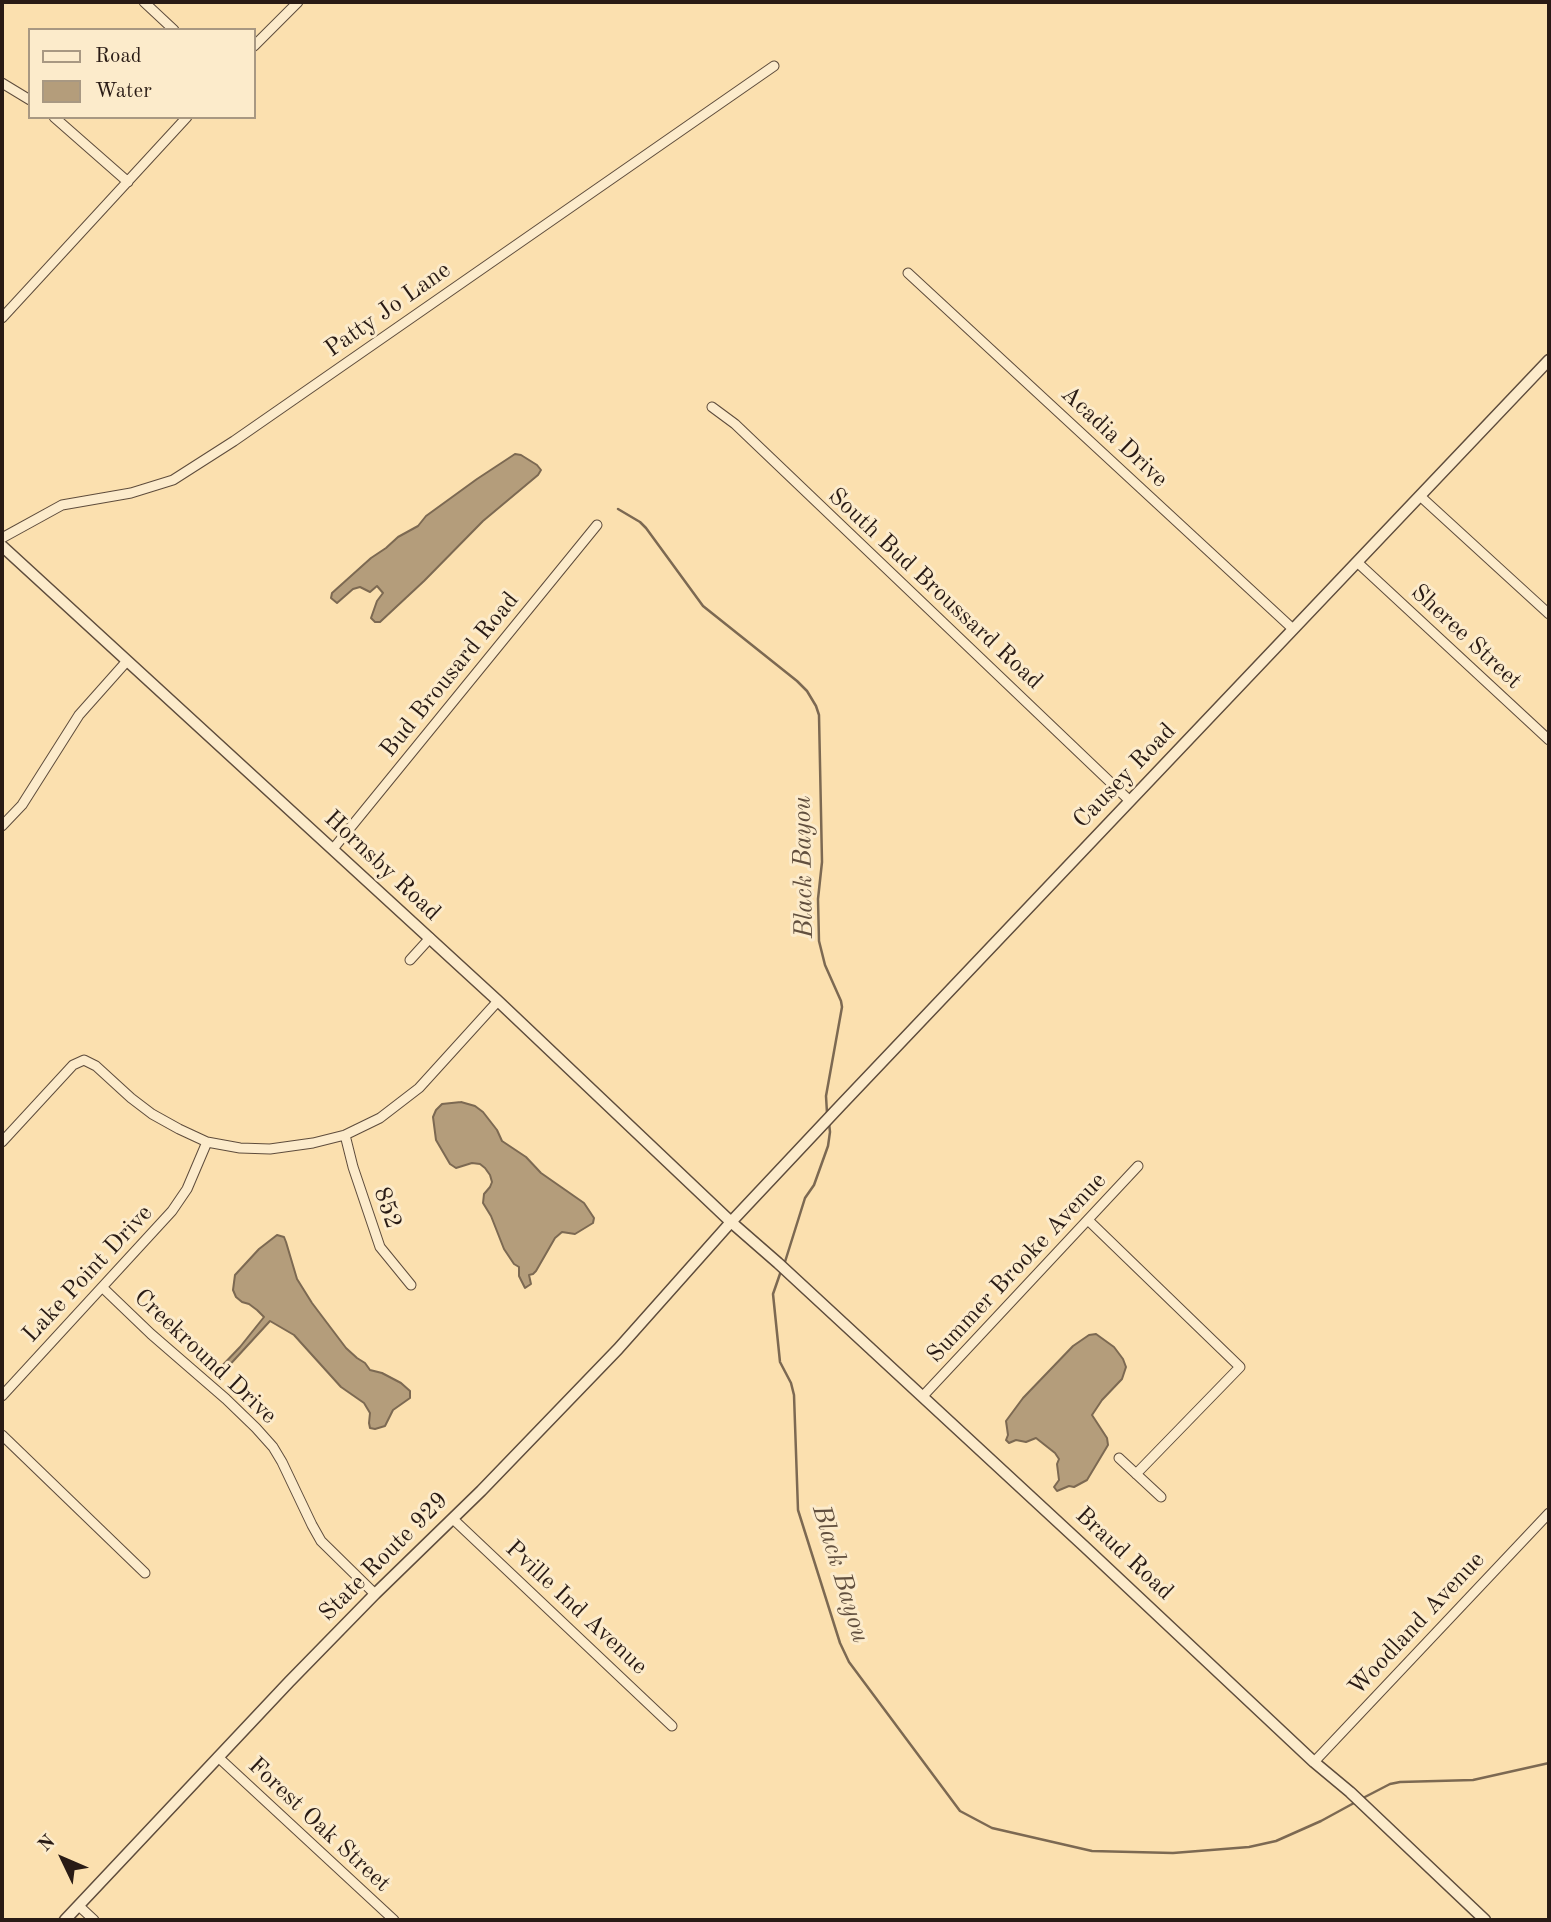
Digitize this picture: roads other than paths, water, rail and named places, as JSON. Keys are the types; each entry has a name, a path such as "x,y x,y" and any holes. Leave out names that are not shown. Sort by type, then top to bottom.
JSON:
{"street":[{"path":"144,2 172,28"},
{"path":"256,45 298,2"},
{"name":"Patty Jo Lane","path":"2,538 62,505 131,494 173,480 234,441 774,66"},
{"path":"2,83 28,99"},
{"path":"56,119 128,182"},
{"path":"2,318 185,119"},
{"name":"Acadia Drive","path":"908,273 1293,629"},
{"name":"Causey Road","path":"731,1222 1549,360"},
{"name":"South Bud Broussard Road","path":"712,407 735,424 1130,801"},
{"path":"1420,496 1549,614"},
{"name":"Bud Brousard Road","path":"333,849 597,525"},
{"name":"Hornsby Road","path":"2,546 498,1001 731,1222"},
{"name":"Sheree Street","path":"1357,562 1549,740"},
{"path":"2,827 22,805 79,715 127,661"},
{"path":"410,960 430,938"},
{"path":"2,1142 73,1065 81,1060 96,1066 152,1114 207,1142 240,1148 270,1149 345,1135 380,1118 419,1088 498,1001"},
{"name":"852","path":"345,1135 380,1247 411,1285"},
{"name":"Lake Point Drive","path":"2,1396 172,1211 187,1189 207,1142"},
{"name":"Summer Brooke Avenue","path":"923,1396 1138,1167"},
{"path":"1088,1220 1240,1367 1136,1474"},
{"name":"Braud Road","path":"731,1222 923,1396 1485,1920"},
{"name":"State Route 929","path":"65,1920 374,1594 453,1518 618,1349 731,1222"},
{"name":"Creekround Drive","path":"102,1287 226,1399 273,1447 321,1541 374,1594"},
{"path":"2,1435 145,1573"},
{"path":"1119,1458 1161,1497"},
{"name":"Woodland Avenue","path":"1314,1762 1549,1513"},
{"name":"Pville Ind Avenue","path":"453,1518 672,1726"},
{"name":"Forest Oak Street","path":"218,1757 394,1920"},
{"path":"79,1906 94,1920"}],"water":[{"path":"515,454 537,465 541,470 538,475 483,521 380,622 371,618 383,593 377,586 370,592 360,587 353,589 337,603 331,598 332,593 371,558"},
{"path":"461,1102 475,1106 483,1112 502,1141 584,1203 594,1218 593,1223 575,1234 562,1232 555,1238 536,1271 529,1275 531,1284 525,1288 519,1276 519,1267 504,1249 483,1203 484,1194 492,1182 490,1175 480,1164 472,1163 456,1168 450,1164 436,1140 433,1117 436,1110 442,1104"},
{"path":"277,1235 284,1237 297,1279 346,1348 370,1370 382,1373 410,1391 410,1398 393,1410 385,1426 370,1428 370,1413 364,1403 341,1387 294,1335 270,1321 223,1375 218,1370 264,1317 236,1297 233,1290 235,1275 259,1249"},
{"path":"1096,1334 1114,1347 1126,1367 1122,1379 1092,1415 1107,1438 1108,1445 1087,1480 1057,1491 1054,1487 1059,1480 1059,1459 1055,1453 1036,1438 1026,1442 1016,1440 1009,1443 1006,1440 1006,1421 1023,1398 1073,1346 1089,1335"}],"waterway":[{"name":"Black Bayou","path":"618,509 646,528 703,606 797,681 816,706 819,715 822,862 818,899 819,941 825,965 842,1007 826,1096 827,1113"},
{"name":"Black Bayou","path":"784,1265 805,1198 814,1185 828,1146 829,1123"},
{"name":"Black Bayou","path":"781,1271 773,1294 780,1362 794,1395 798,1510 840,1643 849,1662 960,1811 992,1828 1092,1851 1173,1853 1249,1847 1276,1841 1354,1803"},
{"name":"Black Bayou","path":"1363,1798 1390,1784 1400,1782 1473,1780 1549,1763"}]}
